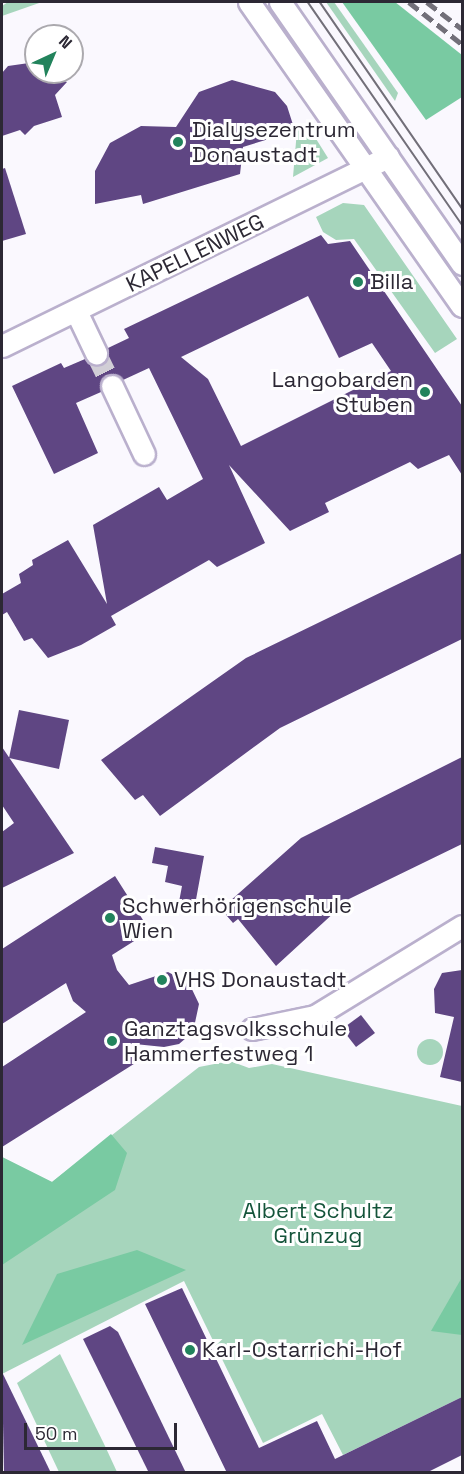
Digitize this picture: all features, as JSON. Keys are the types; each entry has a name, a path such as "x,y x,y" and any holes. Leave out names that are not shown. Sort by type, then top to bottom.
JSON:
{"street":[{"path":"249,2 462,306"},
{"path":"280,2 462,264"},
{"name":"KAPELLENWEG","path":"2,346 368,169 388,157"},
{"path":"76,311 96,353"},
{"path":"112,386 144,454"},
{"path":"252,1029 315,1016 462,926"}],"green space":[{"path":"8,2 42,2 2,16 2,6"},
{"path":"326,2 334,2 398,93 395,101"},
{"path":"342,2 395,2 462,55 462,97 426,120"},
{"path":"308,126 328,158 293,177 297,130"},
{"path":"343,203 364,205 457,339 435,353 354,239 336,240 323,232 316,217"},
{"path":"430,1039 439,1043 443,1052 439,1061 430,1065 421,1061 417,1052 421,1043"},
{"name":"Albert Schultz Grünzug","path":"230,1061 249,1068 272,1064 462,1106 462,1397 343,1455 322,1414 263,1443 184,1281 2,1374 2,1157 52,1182 199,1067"},
{"path":"111,1134 127,1153 115,1190 2,1265 2,1157 52,1182"},
{"path":"137,1250 186,1270 22,1345 57,1274"},
{"path":"461,1279 462,1335 431,1331"},
{"path":"60,1354 117,1472 59,1472 17,1383"}],"building":[{"path":"24,64 24,84 65,84 55,95 62,117 34,126 25,135 20,130 2,136 2,73 8,66"},
{"name":"Dialysezentrum Donaustadt","path":"232,80 275,92 287,106 295,131 243,147 240,174 143,204 141,195 95,204 95,171 110,143 141,126 176,127 199,92"},
{"path":"5,168 26,234 2,241 2,169"},
{"path":"321,235 328,244 350,241 462,406 462,475 449,455 418,469 410,462 325,503 329,512 290,531 229,465 265,543 217,567 209,560 111,616 116,625 81,645 48,658 32,638 24,641 7,612 2,615 2,594 21,583 19,574 33,565 32,560 68,540 107,604 93,525 159,487 167,500 203,479 149,368 123,380 106,375 101,392 76,403 98,453 54,474 12,386 61,363 64,368 85,359 102,364 108,348 129,338 124,329","holes":["308,296 339,358 372,343 391,371 241,446 208,379 181,357"]},
{"path":"462,553 462,639 280,728 160,816 143,795 135,800 101,760 246,658"},
{"path":"19,710 69,720 59,769 9,758"},
{"path":"2,747 74,853 2,888 2,832 14,823 2,805"},
{"path":"462,757 462,844 349,899 276,966 238,919 233,923 221,909 301,838"},
{"path":"155,847 204,856 195,905 179,902 182,886 165,882 168,866 152,863"},
{"path":"115,876 150,931 112,955 117,970 129,985 168,972 189,983 199,1004 193,1032 179,1044 164,1047 125,1043 137,1062 2,1147 2,1067 86,1012 73,1001 66,983 2,1024 2,949"},
{"path":"462,970 462,1082 440,1077 454,1017 435,1013 434,989 442,973"},
{"path":"361,1015 375,1033 356,1047 342,1029"},
{"name":"Karl-Ostarrichi-Hof","path":"182,1288 259,1448 317,1421 335,1459 462,1397 462,1455 426,1473 227,1473 145,1304"},
{"path":"110,1326 118,1332 186,1473 149,1473 83,1339"},
{"path":"2,1372 51,1473 4,1473"}],"tunnel":[{"path":"96,353 112,386"}],"tram line":[{"path":"308,2 462,224"},
{"path":"320,2 462,208"}],"railway":[{"path":"409,2 462,44"},
{"path":"427,2 462,29"}],"place":[{"name":"Dialysezentrum Donaustadt","path":"178,142"},
{"name":"Billa","path":"358,282"},
{"name":"Langobarden Stuben","path":"425,392"},
{"name":"Schwerhörigenschule Wien","path":"110,918"},
{"name":"VHS Donaustadt","path":"162,980"},
{"name":"Ganztagsvolksschule Hammerfestweg 1","path":"112,1041"},
{"name":"Karl-Ostarrichi-Hof","path":"190,1350"}]}
